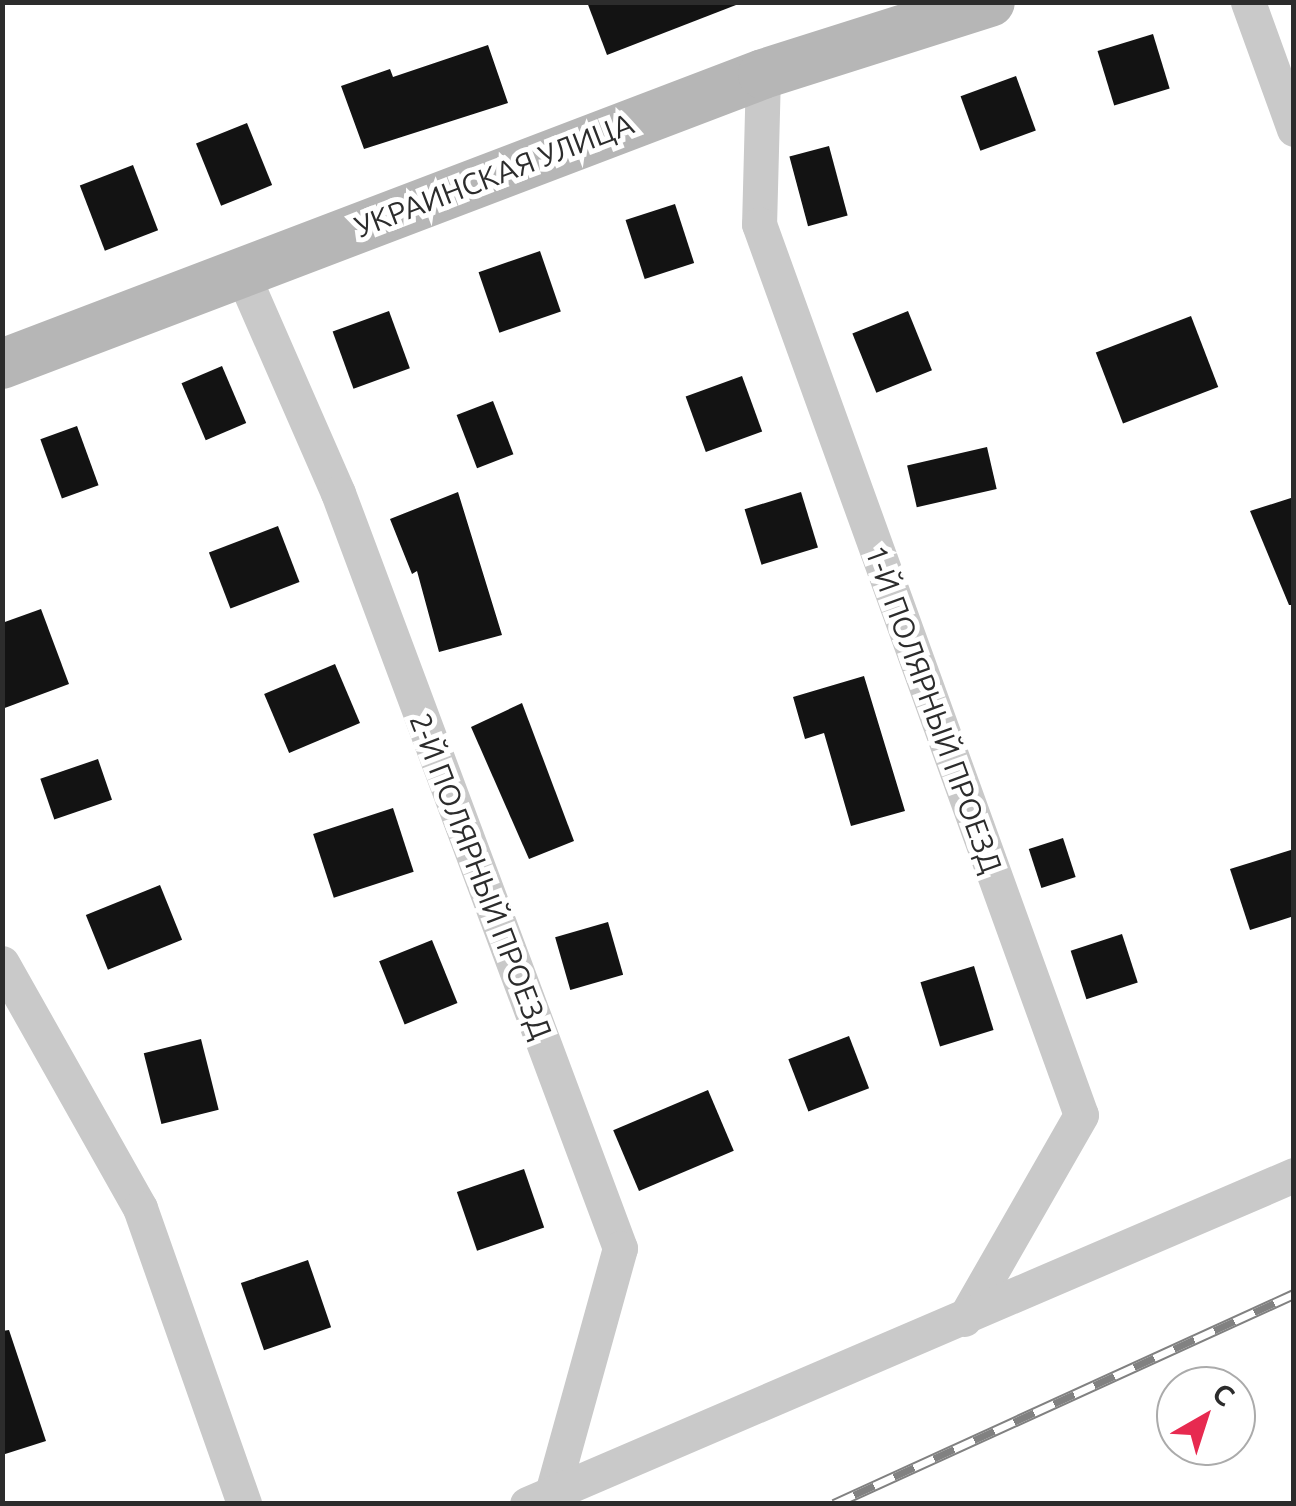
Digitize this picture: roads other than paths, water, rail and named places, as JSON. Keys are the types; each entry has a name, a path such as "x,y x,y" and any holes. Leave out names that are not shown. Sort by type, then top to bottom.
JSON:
{"street":[{"name":"УКРАИНСКАЯ УЛИЦА","path":"2,364 763,74 990,2"},
{"path":"1248,2 1294,129"},
{"name":"1-Й ПОЛЯРНЫЙ ПРОЕЗД","path":"763,74 759,224 1081,1114 964,1319"},
{"name":"2-Й ПОЛЯРНЫЙ ПРОЕЗД","path":"241,271 338,493 620,1248 539,1498"},
{"path":"2,963 140,1208 244,1504"},
{"path":"539,1498 1294,1175"}],"railway":[{"path":"834,1504 1294,1294"}]}
